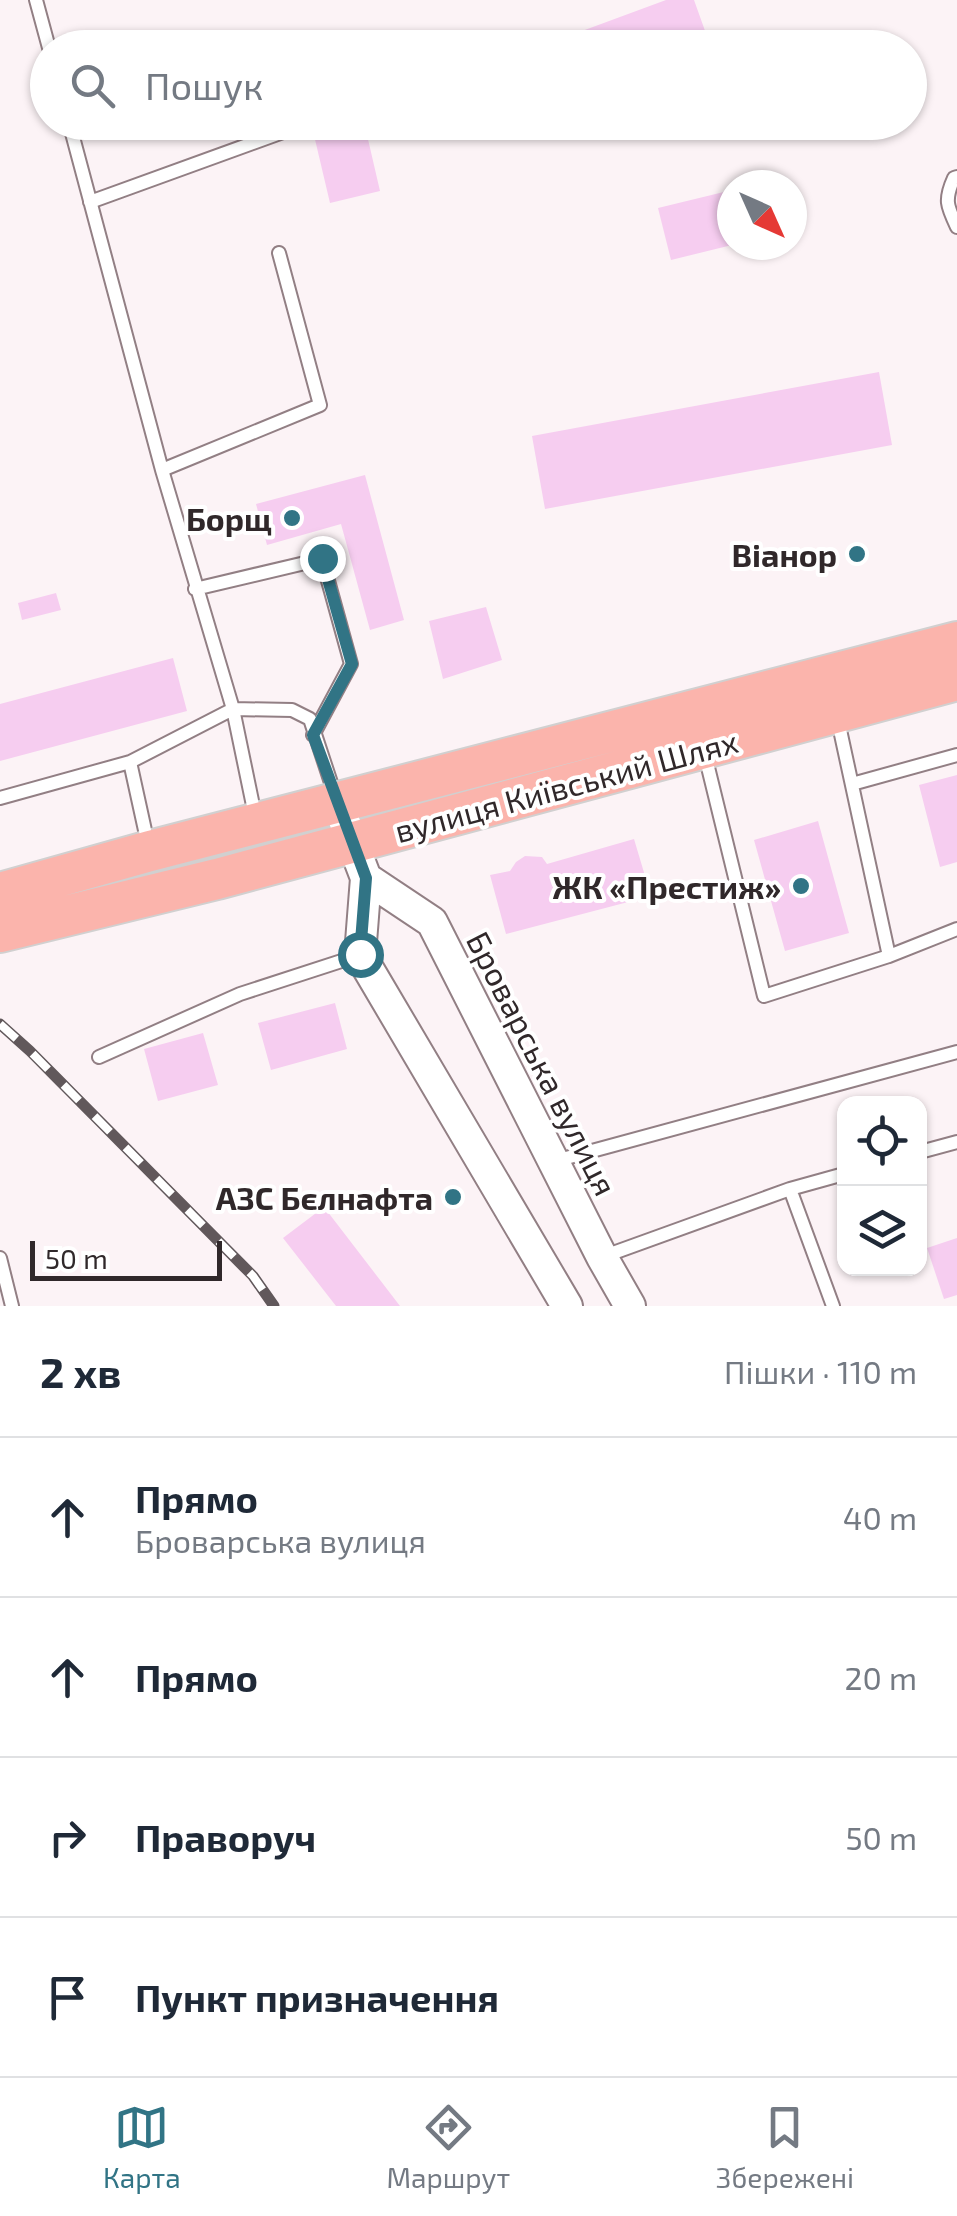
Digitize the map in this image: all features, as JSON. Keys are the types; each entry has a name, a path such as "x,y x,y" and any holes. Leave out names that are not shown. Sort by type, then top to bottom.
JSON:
{"highway":[{"name":"вулиця Київський Шлях","path":"0,893 957,642"},
{"name":"вулиця Київський Шлях","path":"0,932 217,879 359,860 703,748 957,680"}],"street":[{"path":"337,802 359,860 360,954 567,1306"},
{"name":"Броварська вулиця","path":"359,860 432,922 630,1306"}],"lane":[{"path":"36,0 44,30"},
{"path":"74,140 195,589 233,710 257,823"},
{"path":"90,202 261,140"},
{"path":"957,177 947,195 957,227"},
{"path":"162,470 320,405 278,254"},
{"path":"195,589 322,558 352,664 313,735"},
{"path":"0,798 130,762 233,710 292,710 310,720 337,802"},
{"path":"836,712 889,956"},
{"path":"703,748 764,996 889,956 957,929"},
{"path":"852,784 957,755"},
{"path":"130,762 150,851"},
{"path":"99,1057 240,994 360,954"},
{"path":"555,1161 957,1052"},
{"path":"927,1150 957,1142"},
{"path":"602,1257 837,1176"},
{"path":"790,1190 833,1306"},
{"path":"0,1258 12,1306"}],"building":[{"path":"666,0 694,0 705,30 585,30"},
{"path":"315,140 368,140 380,191 330,203"},
{"path":"717,194 717,249 671,260 658,208"},
{"path":"879,372 892,445 545,509 532,436"},
{"path":"365,475 404,620 370,630 341,524 267,545 256,504"},
{"path":"56,593 61,610 22,620 18,603"},
{"path":"486,607 502,660 443,679 429,621"},
{"path":"173,658 187,711 0,761 0,704"},
{"path":"957,775 957,862 940,867 919,785"},
{"name":"ЖК «Престиж»","path":"818,821 849,933 785,951 754,840"},
{"path":"634,839 651,896 506,934 490,875 510,871 525,856 542,857 547,864"},
{"path":"335,1003 347,1049 271,1070 258,1023"},
{"path":"203,1033 218,1085 158,1101 144,1049"},
{"path":"324,1207 400,1306 336,1306 283,1238"},
{"path":"957,1238 957,1295 944,1299 927,1248"}],"railway":[{"path":"0,1024 253,1276 274,1306"}],"place":[{"name":"Борщ","path":"292,518"},
{"name":"Віанор","path":"857,554"},
{"name":"ЖК «Престиж»","path":"801,886"},
{"name":"АЗС Бєлнафта","path":"453,1197"}],"route":[{"path":"322,558 352,664 313,735 366,878 360,954"}]}
